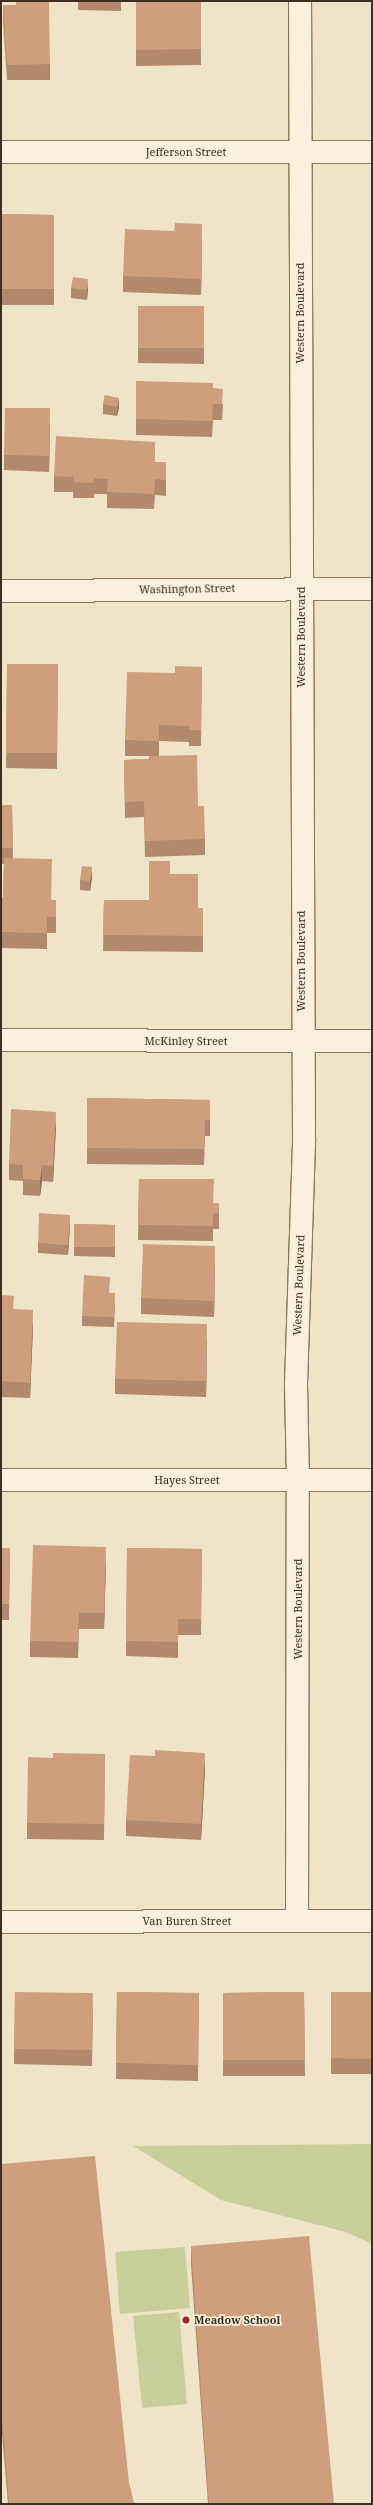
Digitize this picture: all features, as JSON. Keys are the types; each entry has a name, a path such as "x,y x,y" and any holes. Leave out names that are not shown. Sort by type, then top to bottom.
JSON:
{"street":[{"name":"Western Boulevard","path":"297,1921 298,1480 296,1384 304,1138 302,1041 300,588 300,1"},
{"name":"Jefferson Street","path":"1,152 372,152"},
{"name":"Washington Street","path":"1,591 300,588 372,589"},
{"name":"McKinley Street","path":"1,1040 372,1041"},
{"name":"Hayes Street","path":"1,1480 372,1480"},
{"name":"Van Buren Street","path":"1,1922 372,1921"}],"green space":[{"path":"372,2144 372,2244 346,2232 221,2200 133,2146"},
{"path":"185,2247 190,2308 120,2314 115,2252"},
{"path":"179,2312 187,2404 142,2408 133,2316"}],"building":[{"path":"16,1 49,1 50,64 7,65 3,5 16,5"},
{"path":"136,1 201,1 201,49 136,50"},
{"path":"1,214 54,215 54,289 1,289"},
{"path":"175,223 202,224 201,279 123,276 125,229 174,231"},
{"path":"73,277 88,279 87,290 71,288"},
{"path":"138,306 204,306 204,348 138,348"},
{"path":"136,381 213,383 213,388 223,389 222,404 213,404 212,421 136,419"},
{"path":"105,395 119,398 117,407 103,404"},
{"path":"5,408 50,408 49,456 4,455"},
{"path":"56,436 155,442 155,462 166,462 166,480 155,479 154,494 107,492 108,479 94,478 94,483 73,482 74,477 54,476"},
{"path":"7,664 58,664 57,753 6,753"},
{"path":"175,666 202,667 201,730 189,730 189,726 159,725 159,741 125,740 127,672 175,673"},
{"path":"197,755 198,806 204,806 205,839 145,841 144,801 125,802 124,760 150,759 149,756"},
{"path":"1,805 12,805 13,848 1,848"},
{"path":"4,858 52,859 51,900 56,900 56,917 47,917 47,933 1,932 1,897 3,898"},
{"path":"149,861 170,861 170,874 198,874 198,908 203,908 203,936 103,935 104,900 149,900"},
{"path":"82,866 92,867 90,881 80,880"},
{"path":"87,1098 210,1100 210,1120 205,1120 204,1149 87,1148"},
{"path":"11,1109 56,1112 53,1166 42,1165 40,1180 23,1179 23,1165 9,1164"},
{"path":"139,1179 214,1179 213,1203 219,1203 219,1213 213,1213 213,1226 138,1225"},
{"path":"39,1213 70,1215 68,1245 38,1243"},
{"path":"74,1224 115,1225 115,1247 74,1247"},
{"path":"143,1244 215,1246 214,1301 141,1298"},
{"path":"84,1275 110,1277 109,1293 115,1293 114,1317 82,1316"},
{"path":"1,1295 14,1296 13,1309 33,1310 30,1383 1,1381"},
{"path":"117,1322 207,1324 206,1381 115,1379"},
{"path":"33,1545 106,1547 104,1613 79,1613 78,1642 30,1641"},
{"path":"1,1548 10,1548 9,1604 1,1604"},
{"path":"127,1548 202,1549 201,1619 178,1619 178,1642 126,1641"},
{"path":"155,1750 205,1753 201,1824 126,1820 130,1755 155,1756"},
{"path":"53,1753 105,1754 104,1824 27,1823 28,1757 53,1758"},
{"path":"15,1992 93,1993 92,2050 14,2049"},
{"path":"117,1992 199,1993 198,2065 116,2063"},
{"path":"304,1992 305,2060 223,2060 223,1993"},
{"path":"331,1992 372,1992 372,2059 331,2058"},
{"path":"95,2156 129,2483 134,2504 9,2504 1,2404 1,2164"},
{"path":"309,2236 334,2504 209,2504 191,2246"}],"place":[{"name":"Meadow School","path":"186,2320"}]}
